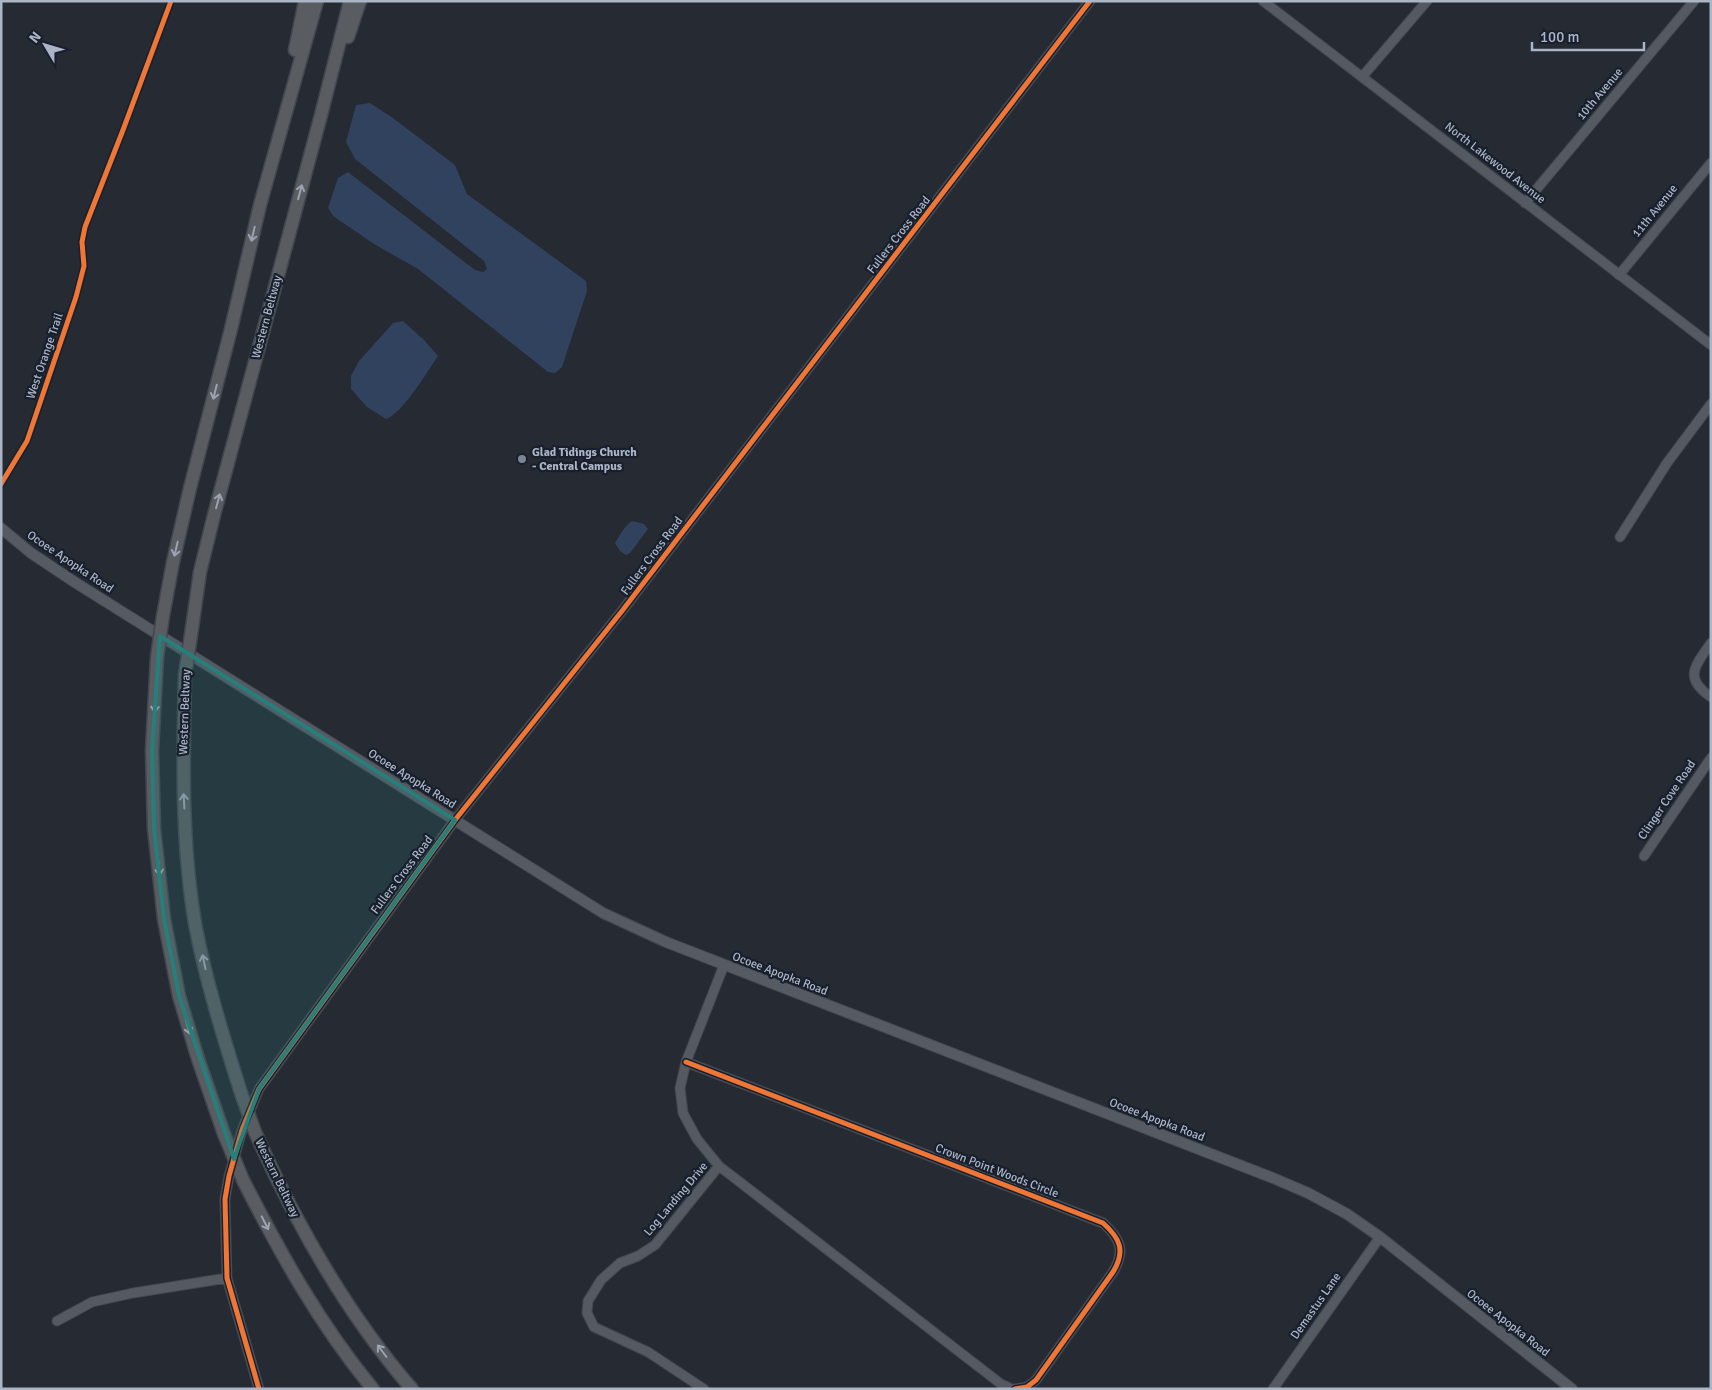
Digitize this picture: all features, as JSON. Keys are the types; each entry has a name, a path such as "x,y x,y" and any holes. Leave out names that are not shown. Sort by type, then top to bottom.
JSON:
{"highway":[{"path":"305,1 231,329 173,562 163,616 157,657 152,750 154,829 164,918 179,996 224,1134 243,1180 305,1294 373,1389"},
{"path":"260,205 318,1"},
{"name":"Western Beltway","path":"350,1 322,115 200,572 185,675 183,777 187,856 196,927 212,1001 255,1132 307,1238 338,1289 365,1329 412,1389"},
{"path":"322,115 360,1"}],"main road":[{"name":"Ocoee Apopka Road","path":"1,528 31,553 76,583 603,913 647,935 724,966 1308,1193 1347,1214 1380,1237 1572,1389"}],"street":[{"name":"Fullers Cross Road","path":"259,1389 227,1278 225,1199 229,1176 242,1130 259,1089 455,820 619,616 1090,1"},
{"name":"North Lakewood Avenue","path":"1263,1 1711,346"},
{"path":"1362,77 1427,1"},
{"name":"10th Avenue","path":"1525,203 1694,1"},
{"name":"11th Avenue","path":"1620,275 1711,163"},
{"path":"1620,537 1667,463 1711,404"},
{"path":"1711,643 1696,664 1694,681 1700,689 1711,697"},
{"name":"Clinger Cove Road","path":"1644,856 1711,758"},
{"name":"Crown Point Woods Circle","path":"686,1062 1103,1223 1113,1232 1120,1247 1120,1259 1113,1272 1036,1380 1027,1387 1014,1389 1000,1384 719,1166 697,1138 683,1113 680,1088 686,1062 724,966"},
{"name":"Log Landing Drive","path":"704,1389 648,1352 594,1326 587,1313 588,1301 601,1280 620,1263 638,1256 655,1245 719,1166"},
{"name":"Demastus Lane","path":"1273,1389 1380,1237"},
{"path":"57,1321 92,1302 133,1293 227,1278"}],"highlighted area":[{"path":"160,636 455,820 259,1089 234,1159 179,996 164,919 154,829 152,750"}],"water":[{"path":"370,103 455,165 467,194 586,281 587,291 562,367 555,373 548,372 418,269 374,244 333,216 328,208 338,178 348,172 475,270 483,272 487,269 484,261 355,159 346,142 356,105"},
{"path":"403,321 438,356 407,401 386,419 367,407 351,389 351,376 359,361 393,323"},
{"path":"632,521 644,524 648,529 630,553 626,555 620,551 615,543 624,528"}],"cycle path":[{"name":"West Orange Trail","path":"1,484 27,441 76,297 84,266 82,242 85,227 171,1"},
{"path":"259,1389 227,1278 225,1199 229,1176 242,1130 259,1089 455,820 622,611 1090,1"},
{"path":"686,1062 1103,1223 1114,1234 1119,1245 1119,1258 1113,1272 1036,1380 1027,1387 1015,1389"}],"place":[{"name":"Glad Tidings Church - Central Campus","path":"522,459"}]}
